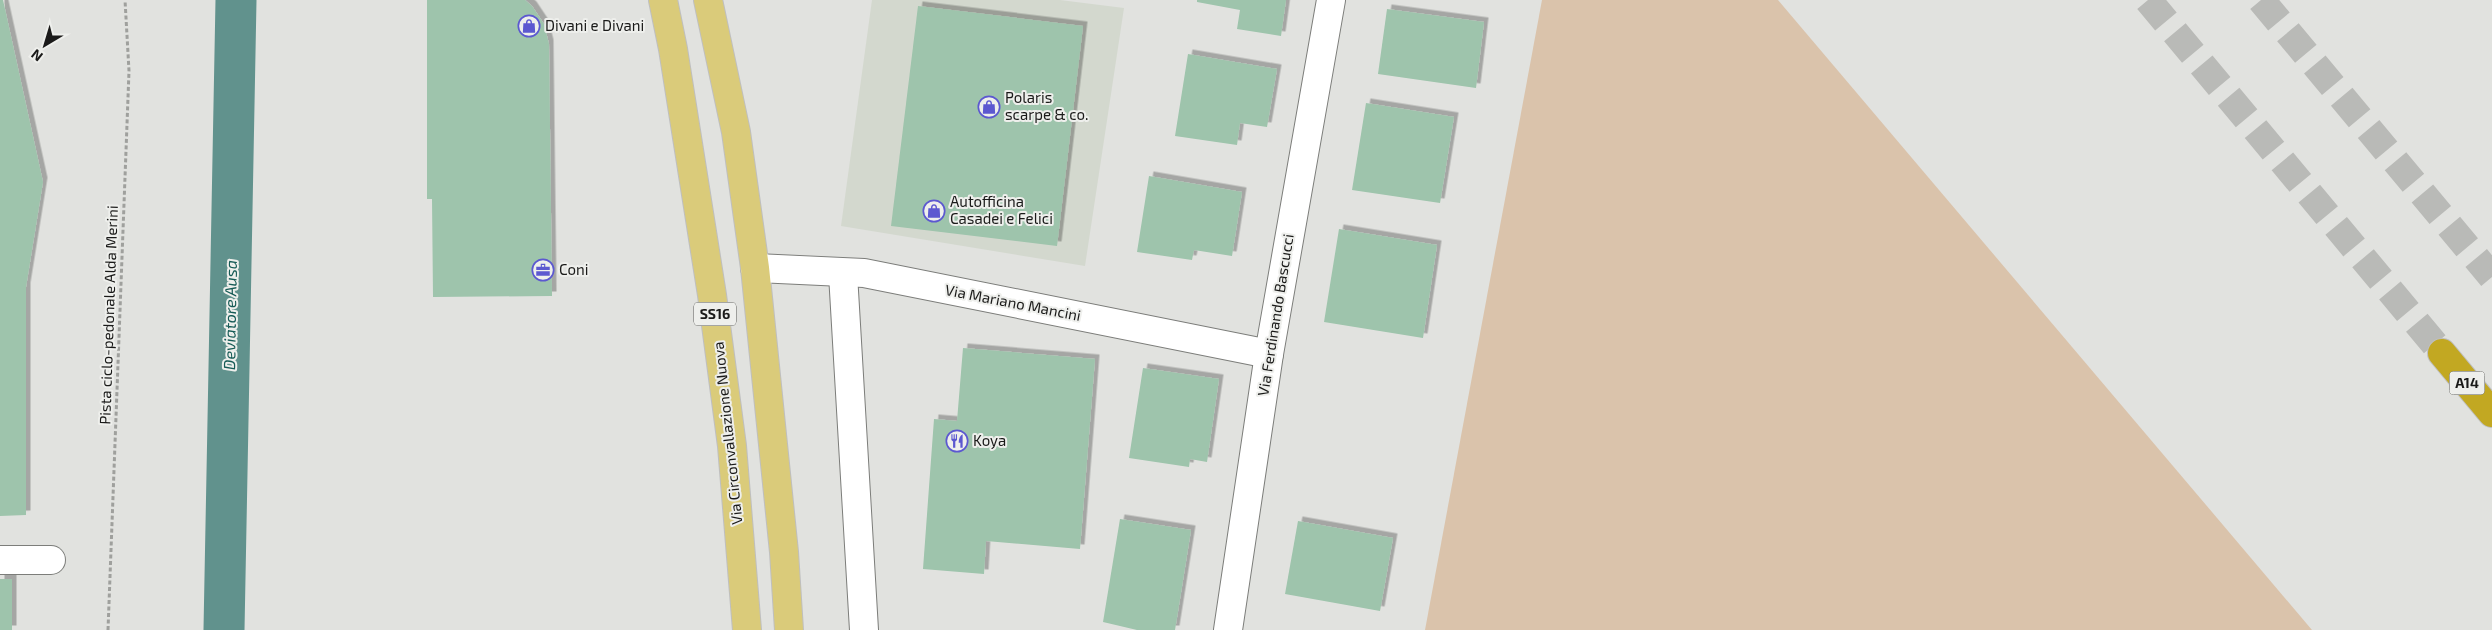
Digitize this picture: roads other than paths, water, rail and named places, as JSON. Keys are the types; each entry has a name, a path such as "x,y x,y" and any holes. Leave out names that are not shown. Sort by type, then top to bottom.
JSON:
{"highway":[{"name":"A14","path":"2442,353 2492,413"}],"main road":[{"name":"Via Circonvallazione Nuova","path":"663,0 673,49 712,295 732,446 747,630"},
{"name":"SS16","path":"708,0 736,132 755,268 784,552 789,630"}],"street":[{"name":"Via Ferdinando Bascucci","path":"1228,630 1269,354 1330,0"},
{"name":"Via Mariano Mancini","path":"755,268 843,274 864,273 1269,354"},
{"path":"843,274 864,630"},
{"path":"0,560 51,560"}],"waterway":[{"name":"Deviatore Ausa","path":"224,630 236,0"}],"tunnel":[{"path":"2148,0 2442,353"},
{"path":"2261,0 2492,277"}],"place":[{"name":"Divani e Divani","path":"529,26"},
{"name":"Polaris scarpe & co.","path":"989,107"},
{"name":"Autofficina Casadei e Felici","path":"934,211"},
{"name":"Coni","path":"543,270"},
{"name":"Koya","path":"957,441"}]}
